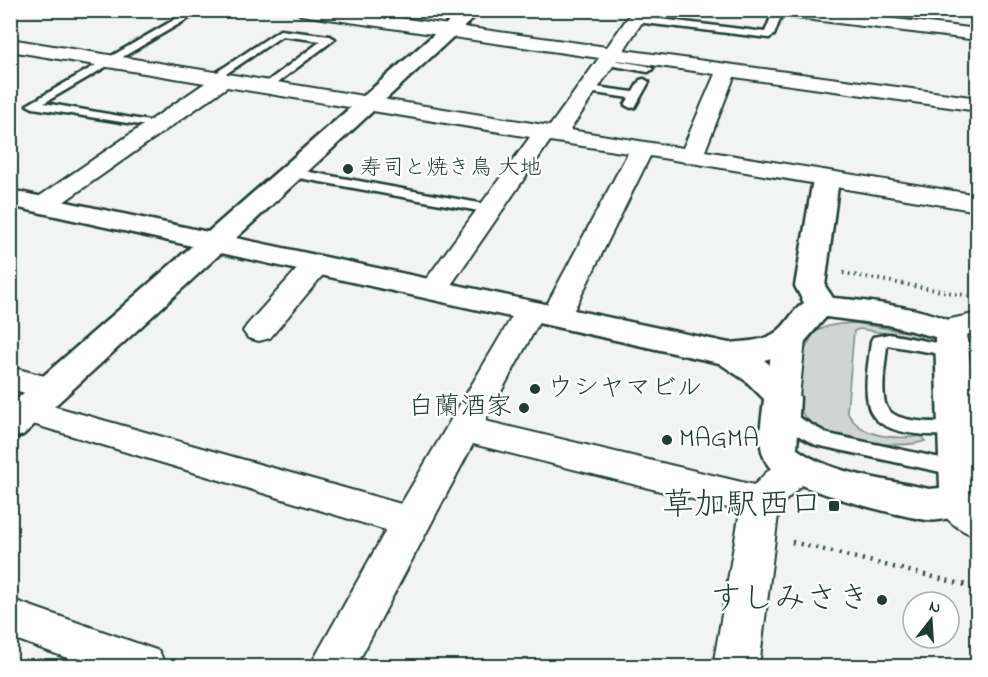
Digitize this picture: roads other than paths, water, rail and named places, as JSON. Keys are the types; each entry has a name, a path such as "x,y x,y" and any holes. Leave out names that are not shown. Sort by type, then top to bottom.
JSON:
{"street":[{"path":"301,10 450,31 610,58 727,70 978,105"},
{"path":"30,409 473,10"},
{"path":"772,10 978,35"},
{"path":"434,289 490,209 588,89 639,15"},
{"path":"17,51 109,61 978,203"},
{"path":"691,157 727,70"},
{"path":"43,205 218,79"},
{"path":"333,666 464,429 543,313 642,149"},
{"path":"822,307 810,286 826,179"},
{"path":"10,198 729,354 761,374 781,405"},
{"path":"259,331 317,264"},
{"path":"822,307 934,323 959,334 958,429 963,498 929,505 833,482 796,468 783,458 778,448 789,340 806,317 822,307"},
{"path":"729,354 775,346 789,340"},
{"path":"10,378 30,409 411,522"},
{"path":"464,429 761,501"},
{"path":"736,666 761,501 796,468"},
{"path":"10,618 143,666"}],"lane":[{"path":"155,126 33,105 199,10"},
{"path":"639,15 769,35 778,11"},
{"path":"218,79 280,33 330,39 265,87"},
{"path":"610,58 648,69"},
{"path":"588,89 633,101 644,82"},
{"path":"293,173 490,209"},
{"path":"958,429 921,428 896,424 877,406 879,341 959,334"},
{"path":"781,405 797,426 823,440 963,498"}],"place":[{"name":"寿司と焼き鳥 大地","path":"348,169"},
{"name":"ウシヤマビル","path":"535,389"},
{"name":"白蘭酒家","path":"524,408"},
{"name":"MAGMA","path":"667,440"},
{"name":"草加駅西口","path":"834,506"},
{"name":"すしみさき","path":"882,600"}]}
